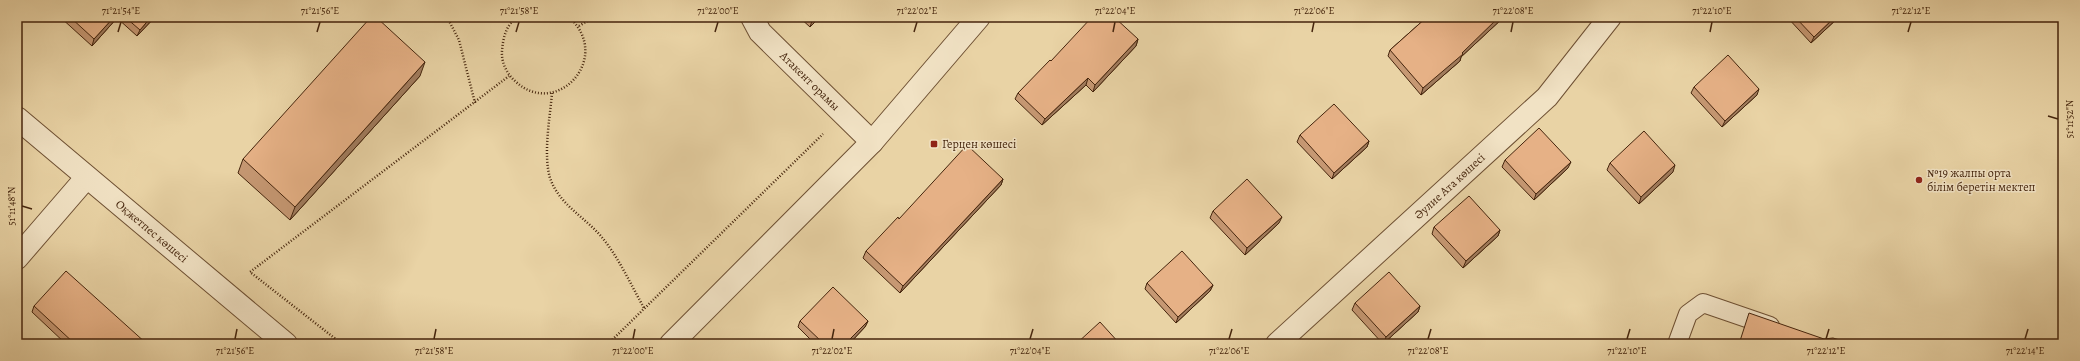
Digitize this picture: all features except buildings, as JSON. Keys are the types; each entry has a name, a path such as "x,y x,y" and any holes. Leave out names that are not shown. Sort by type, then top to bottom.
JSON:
{"street":[{"name":"Атакент орамы","path":"752,17 760,32 872,142"},
{"path":"671,344 872,142 979,17"},
{"name":"Әулие Ата көшесі","path":"1277,344 1547,96 1610,17"},
{"name":"Оқжетпес көшесі","path":"17,118 86,178 286,344"},
{"path":"17,258 86,178"}],"lane":[{"path":"1677,344 1688,314 1702,303 1784,331"}],"path":[{"path":"447,17 459,40 474,103"},
{"path":"510,17 514,20"},
{"path":"518,17 514,20 503,37 501,57 509,76 521,87 536,93 552,93 568,86 580,74 586,58 586,41 579,26 569,17"},
{"path":"579,26 594,17"},
{"path":"342,344 250,272 509,76"},
{"path":"552,93 548,158 550,178 566,205 600,234 614,254 644,308"},
{"path":"608,344 844,114"}],"place":[{"name":"Герцен көшесі","path":"934,144"},
{"name":"№19 жалпы орта білім беретін мектеп","path":"1919,180"}]}
